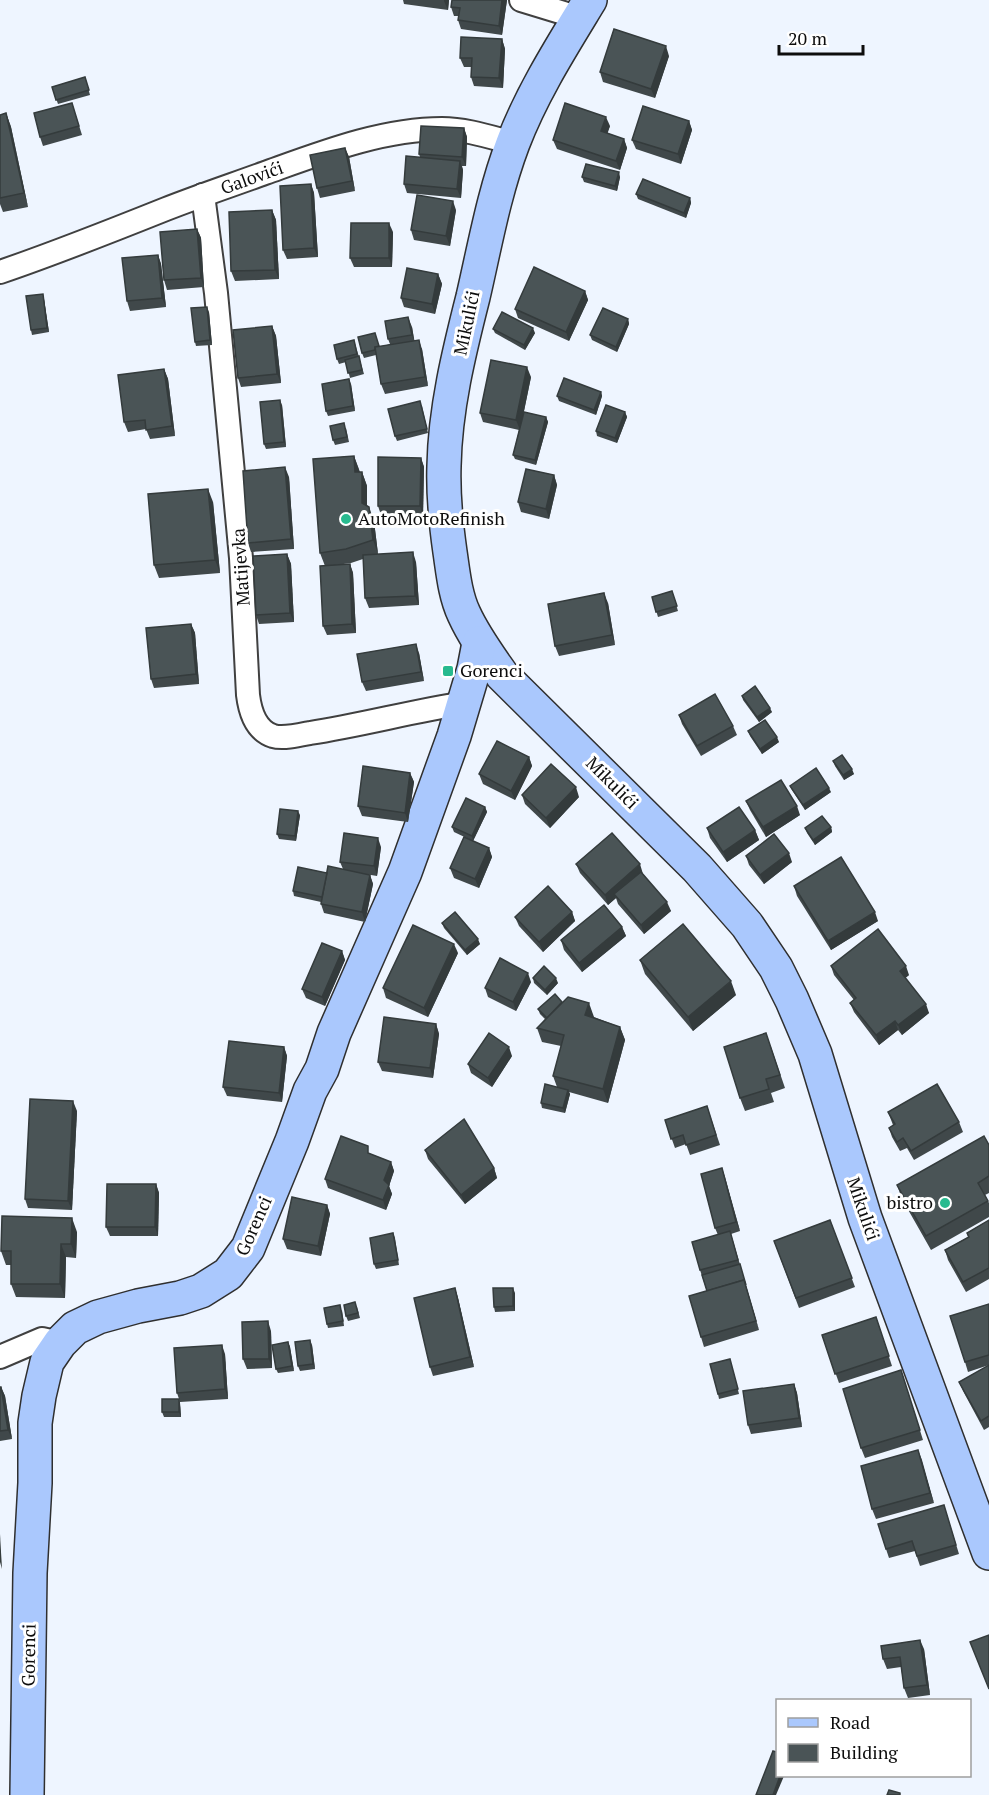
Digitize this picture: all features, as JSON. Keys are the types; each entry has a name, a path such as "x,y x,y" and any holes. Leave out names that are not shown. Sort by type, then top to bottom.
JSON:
{"street":[{"path":"521,0 585,9"},
{"name":"Mikulići","path":"585,9 555,59 513,143 489,221 464,327 448,416 444,465 447,533 454,579 464,613 479,643 502,675 678,848 747,925 776,968 814,1054 865,1218 989,1553"},
{"name":"Galovići","path":"0,272 304,159 402,133 443,129 466,131 513,143"},
{"name":"Matijevka","path":"203,195 216,293 241,558 250,708 255,722 274,736 286,736 331,730 465,703"},
{"name":"Gorenci","path":"27,1795 35,1423 47,1362 60,1343 75,1328 98,1317 201,1291 228,1274 248,1248 292,1142 310,1091 322,1070 334,1034 405,872 465,703 479,643"},
{"path":"0,1357 42,1339 60,1343"}],"building":[{"path":"452,0 502,0 499,26 458,20 460,8 451,7"},
{"path":"614,29 666,46 651,89 600,72"},
{"path":"461,37 502,39 499,78 471,77 472,58 460,58"},
{"path":"85,77 89,90 56,100 52,87"},
{"path":"72,103 79,126 40,137 34,113"},
{"path":"565,103 606,117 601,131 624,139 616,161 553,140"},
{"path":"643,106 689,121 678,154 632,140"},
{"path":"6,113 24,193 0,198 0,115"},
{"path":"421,126 464,128 462,157 419,154"},
{"path":"345,148 352,181 317,188 310,155"},
{"path":"406,156 460,161 457,189 404,184"},
{"path":"586,164 619,172 615,186 582,177"},
{"path":"643,179 690,198 684,213 636,194"},
{"path":"311,184 314,248 283,250 280,186"},
{"path":"417,195 453,201 446,236 411,230"},
{"path":"272,210 275,270 231,271 229,212"},
{"path":"351,223 389,223 389,258 350,258"},
{"path":"197,229 201,278 164,280 160,232"},
{"path":"158,255 162,298 127,301 122,258"},
{"path":"534,267 585,291 566,332 515,309"},
{"path":"407,268 438,274 432,304 401,298"},
{"path":"43,294 47,328 31,330 26,296"},
{"path":"207,307 210,340 195,342 191,308"},
{"path":"603,308 628,319 616,347 590,335"},
{"path":"502,312 533,328 524,345 493,329"},
{"path":"408,317 412,335 388,339 385,321"},
{"path":"272,326 277,374 238,378 233,330"},
{"path":"375,333 379,346 375,347 375,350 362,353 358,337"},
{"path":"354,340 357,354 337,359 334,345"},
{"path":"419,340 425,377 381,384 375,347"},
{"path":"359,356 362,370 348,373 345,360"},
{"path":"491,360 527,367 516,420 480,413"},
{"path":"164,369 172,426 146,430 145,420 124,422 118,375"},
{"path":"564,378 601,392 594,410 557,396"},
{"path":"349,379 353,406 326,411 322,384"},
{"path":"280,400 284,442 264,444 260,402"},
{"path":"420,401 427,429 395,436 388,409"},
{"path":"606,405 625,412 615,438 596,431"},
{"path":"524,412 546,417 535,460 513,455"},
{"path":"344,423 347,437 333,440 330,426"},
{"name":"AutoMotoRefinish","path":"354,456 355,472 362,472 362,503 369,507 373,540 346,549 320,553 313,459"},
{"path":"378,457 421,458 420,506 378,506"},
{"path":"285,467 291,539 248,543 243,471"},
{"path":"526,469 554,475 546,509 518,502"},
{"path":"208,489 215,560 154,565 148,494"},
{"path":"413,552 415,596 365,598 363,555"},
{"path":"287,554 290,613 256,615 253,556"},
{"path":"350,564 352,624 323,626 320,566"},
{"path":"672,591 677,606 656,612 652,597"},
{"path":"604,593 612,635 555,646 548,604"},
{"path":"191,624 196,674 151,679 146,628"},
{"path":"416,644 421,672 362,682 357,654"},
{"path":"755,686 770,708 757,717 742,696"},
{"path":"715,694 733,726 697,746 679,715"},
{"path":"765,720 777,737 760,749 748,731"},
{"path":"497,741 529,757 511,791 479,774"},
{"path":"842,755 852,769 843,775 833,761"},
{"path":"551,764 576,787 546,818 522,795"},
{"path":"363,766 410,773 405,813 358,806"},
{"path":"816,768 829,788 803,805 790,786"},
{"path":"781,780 797,806 763,827 746,801"},
{"path":"466,798 485,807 472,836 452,827"},
{"path":"739,807 755,830 723,852 707,828"},
{"path":"280,809 298,811 295,836 277,834"},
{"path":"822,816 831,827 813,840 805,828"},
{"path":"344,833 378,838 374,866 340,862"},
{"path":"612,833 640,864 605,895 576,864"},
{"path":"774,834 789,853 760,875 746,856"},
{"path":"464,837 489,848 475,879 450,868"},
{"path":"841,857 875,912 828,941 794,886"},
{"path":"328,866 370,875 362,912 321,904"},
{"path":"298,867 327,873 322,897 293,891"},
{"path":"641,872 667,902 641,925 614,894"},
{"path":"548,886 572,912 539,942 515,917"},
{"path":"604,905 622,927 579,963 561,940"},
{"path":"455,912 478,939 465,950 442,923"},
{"path":"683,924 731,981 688,1017 640,960"},
{"path":"413,925 454,944 424,1008 383,988"},
{"path":"878,929 906,966 900,971 926,1004 898,1025 895,1021 876,1035 850,1003 856,998 831,966"},
{"path":"322,943 342,951 322,997 302,989"},
{"path":"500,958 528,973 513,1002 485,988"},
{"path":"544,966 556,978 545,990 533,978"},
{"path":"555,994 562,1002 547,1018 538,1009"},
{"path":"568,997 589,1003 585,1015 620,1027 603,1089 553,1076 564,1035 537,1028"},
{"path":"384,1017 436,1024 430,1068 378,1062"},
{"path":"489,1033 509,1047 488,1078 468,1064"},
{"path":"766,1033 780,1075 766,1079 769,1089 740,1098 724,1047"},
{"path":"229,1041 284,1047 279,1093 223,1087"},
{"path":"545,1084 568,1090 563,1108 541,1103"},
{"path":"937,1084 959,1122 911,1151 903,1138 897,1142 889,1128 895,1124 888,1112"},
{"path":"30,1099 73,1101 68,1201 25,1199"},
{"path":"707,1106 716,1135 686,1145 683,1135 671,1139 665,1120"},
{"path":"464,1119 494,1168 461,1195 425,1150"},
{"path":"341,1136 368,1146 368,1153 391,1162 384,1180 389,1185 383,1200 325,1179"},
{"name":"bistro","path":"984,1136 989,1145 989,1176 978,1183 988,1201 926,1236 897,1185"},
{"path":"722,1168 736,1222 715,1228 701,1174"},
{"path":"107,1184 156,1184 155,1227 106,1227"},
{"path":"292,1197 327,1205 318,1246 283,1239"},
{"path":"2,1216 72,1218 71,1244 61,1244 60,1284 11,1284 11,1251 1,1251"},
{"path":"830,1220 852,1278 796,1298 774,1241"},
{"path":"989,1220 989,1268 963,1282 945,1250 969,1237 967,1233"},
{"path":"730,1231 738,1260 700,1270 692,1242"},
{"path":"393,1233 398,1260 374,1264 370,1238"},
{"path":"740,1264 746,1285 744,1280 707,1291 702,1275"},
{"path":"744,1280 756,1321 701,1337 689,1296"},
{"path":"455,1288 470,1357 430,1367 414,1298"},
{"path":"493,1288 513,1288 513,1306 494,1307"},
{"path":"355,1302 358,1313 346,1316 344,1305"},
{"path":"989,1304 989,1355 965,1362 950,1316"},
{"path":"340,1305 343,1321 327,1324 324,1308"},
{"path":"876,1317 889,1356 835,1374 822,1335"},
{"path":"268,1321 269,1359 243,1359 242,1322"},
{"path":"310,1340 313,1364 298,1366 295,1342"},
{"path":"288,1342 292,1366 276,1369 272,1345"},
{"path":"222,1345 225,1389 177,1393 174,1348"},
{"path":"730,1359 738,1389 718,1394 710,1364"},
{"path":"989,1365 989,1416 981,1421 959,1382"},
{"path":"901,1370 920,1430 861,1448 843,1389"},
{"path":"794,1384 799,1418 748,1425 743,1391"},
{"path":"0,1387 8,1430 0,1431"},
{"path":"162,1399 179,1399 179,1412 162,1412"},
{"path":"918,1450 930,1493 872,1509 861,1466"},
{"path":"944,1505 956,1545 917,1556 912,1541 886,1549 878,1524"},
{"path":"989,1635 989,1689 970,1642"},
{"path":"920,1640 927,1685 904,1688 900,1657 883,1659 881,1646"},
{"path":"773,1751 776,1752 776,1777 780,1777 773,1795 756,1795"},
{"path":"889,1790 900,1793 900,1795 887,1795"}],"place":[{"name":"AutoMotoRefinish","path":"346,519"},
{"name":"Gorenci","path":"448,671"},
{"name":"bistro","path":"945,1203"}]}
